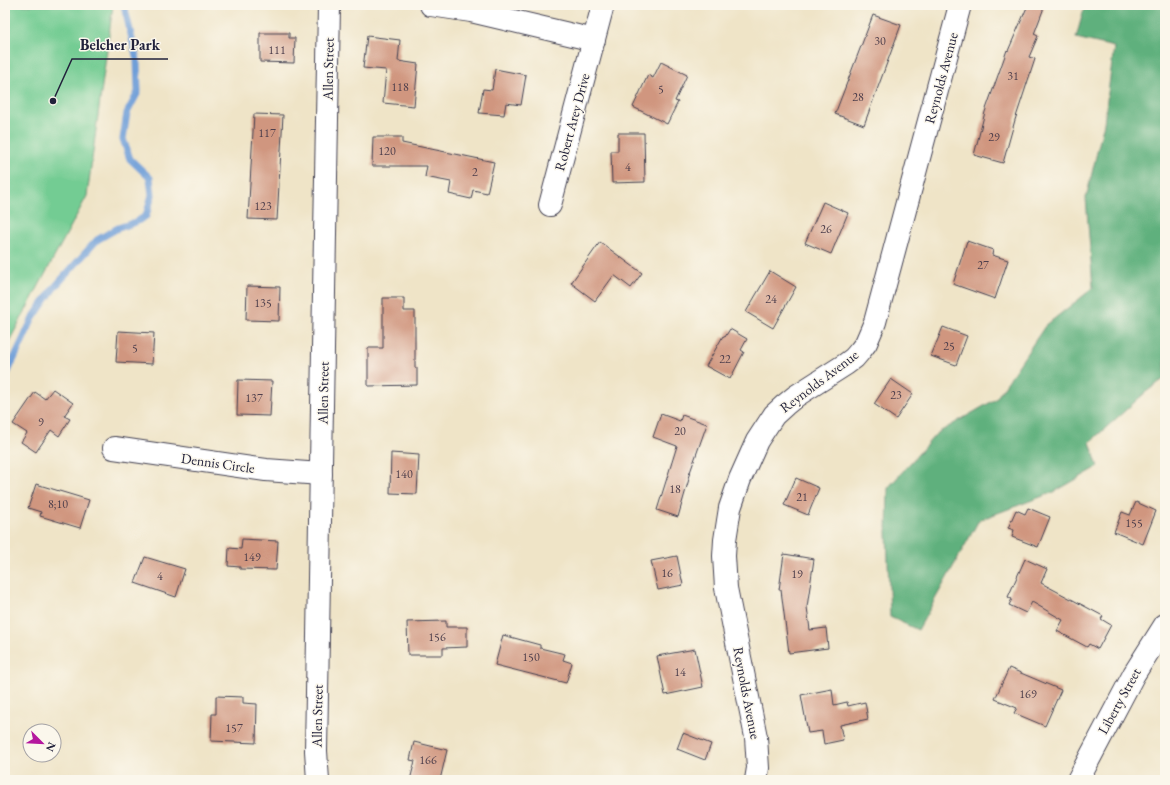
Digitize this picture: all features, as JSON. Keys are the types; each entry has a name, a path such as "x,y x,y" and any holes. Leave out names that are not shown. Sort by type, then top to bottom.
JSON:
{"street":[{"name":"Allen Street","path":"318,780 316,751 329,5"},
{"path":"431,5 483,14 594,40"},
{"name":"Robert Arey Drive","path":"550,205 603,5"},
{"name":"Reynolds Avenue","path":"756,780 758,763 756,737 726,588 725,540 730,508 740,479 757,441 774,415 796,396 846,364 860,351 870,333 885,286 960,5"},
{"name":"Dennis Circle","path":"114,448 266,470 321,474"},
{"name":"Liberty Street","path":"1078,780 1134,674 1165,625"}],"green space":[{"path":"5,5 113,5 87,196 5,349"},
{"path":"1085,5 1165,5 1165,378 1146,392 1090,442 1098,467 1054,492 979,520 918,630 890,617 887,533 888,488 936,434 996,399 1045,326 1093,288 1086,198 1104,123 1114,47 1076,38"}],"building":[{"path":"1028,5 1045,5 1034,34 1038,36 1029,57 1035,59 1003,163 974,155 985,112 1007,50 1008,51"},
{"path":"873,15 901,25 864,125 835,114"},
{"path":"260,33 289,33 289,38 295,38 294,63 260,62"},
{"path":"367,36 400,40 398,61 418,64 414,106 383,103 386,70 363,68"},
{"path":"661,62 687,75 675,101 678,102 667,124 633,107 648,75 653,78"},
{"path":"495,69 526,75 521,105 506,103 504,115 479,113 483,89 492,90"},
{"path":"254,114 283,115 277,220 248,219"},
{"path":"618,133 644,133 645,182 612,183 611,151 618,151"},
{"path":"373,137 402,137 402,143 494,162 487,193 473,190 471,199 449,194 451,182 425,177 427,166 372,166"},
{"path":"823,202 848,213 831,254 805,243"},
{"path":"967,241 993,250 992,255 1008,260 995,299 953,284"},
{"path":"600,242 642,273 631,288 614,275 595,301 571,283"},
{"path":"770,271 796,287 773,328 746,312"},
{"path":"247,286 280,287 279,321 246,320"},
{"path":"383,298 404,298 404,311 415,311 415,368 417,368 417,385 368,386 368,348 383,348"},
{"path":"943,327 967,336 956,365 931,356"},
{"path":"730,329 747,339 741,350 744,352 730,379 706,366 723,336 725,337"},
{"path":"118,331 154,333 152,364 116,362"},
{"path":"891,379 913,394 896,419 874,404"},
{"path":"238,380 272,381 270,416 237,415"},
{"path":"53,389 73,403 64,416 70,419 59,436 51,430 36,452 21,442 27,433 13,424 35,392 45,399"},
{"path":"661,414 680,421 682,415 707,424 688,478 689,479 678,517 657,510 677,446 653,437"},
{"path":"391,453 419,455 417,494 390,493"},
{"path":"796,478 819,488 808,515 784,505"},
{"path":"36,484 89,500 80,528 40,516 41,512 28,508"},
{"path":"1136,502 1156,511 1143,544 1114,532 1122,512 1130,515"},
{"path":"1028,508 1050,517 1038,547 1012,537 1014,530 1008,528 1016,510 1025,514"},
{"path":"242,539 278,541 276,570 240,569 240,567 228,566 229,548 241,549"},
{"path":"784,554 814,559 807,607 810,630 826,628 828,648 789,653 781,590 779,590"},
{"path":"677,556 683,585 658,590 651,561"},
{"path":"145,557 185,569 176,597 135,583"},
{"path":"1025,559 1047,569 1041,583 1103,616 1101,619 1111,625 1098,649 1089,644 1087,647 1057,631 1063,620 1032,602 1026,613 1009,605 1012,599 1008,597"},
{"path":"446,621 446,627 467,627 467,647 443,648 443,655 408,655 407,622"},
{"path":"503,635 540,645 540,648 565,654 563,660 572,663 566,683 495,665"},
{"path":"695,649 703,687 665,695 657,656"},
{"path":"1009,668 1061,690 1045,726 1014,713 1017,708 995,699"},
{"path":"832,689 834,705 847,702 848,706 865,702 868,719 840,725 843,740 824,744 822,731 808,733 801,695"},
{"path":"216,696 243,697 243,703 257,704 256,743 211,741 212,714 216,714"},
{"path":"683,733 711,744 705,760 677,749"},
{"path":"414,742 447,750 440,780 410,780 415,761 410,760"}],"waterway":[{"path":"5,378 33,318 53,289 97,240 118,228 136,222 146,216 152,195 150,178 130,159 123,139 127,113 138,92 137,60 124,5"}],"place":[{"name":"Belcher Park","path":"53,101"}]}
